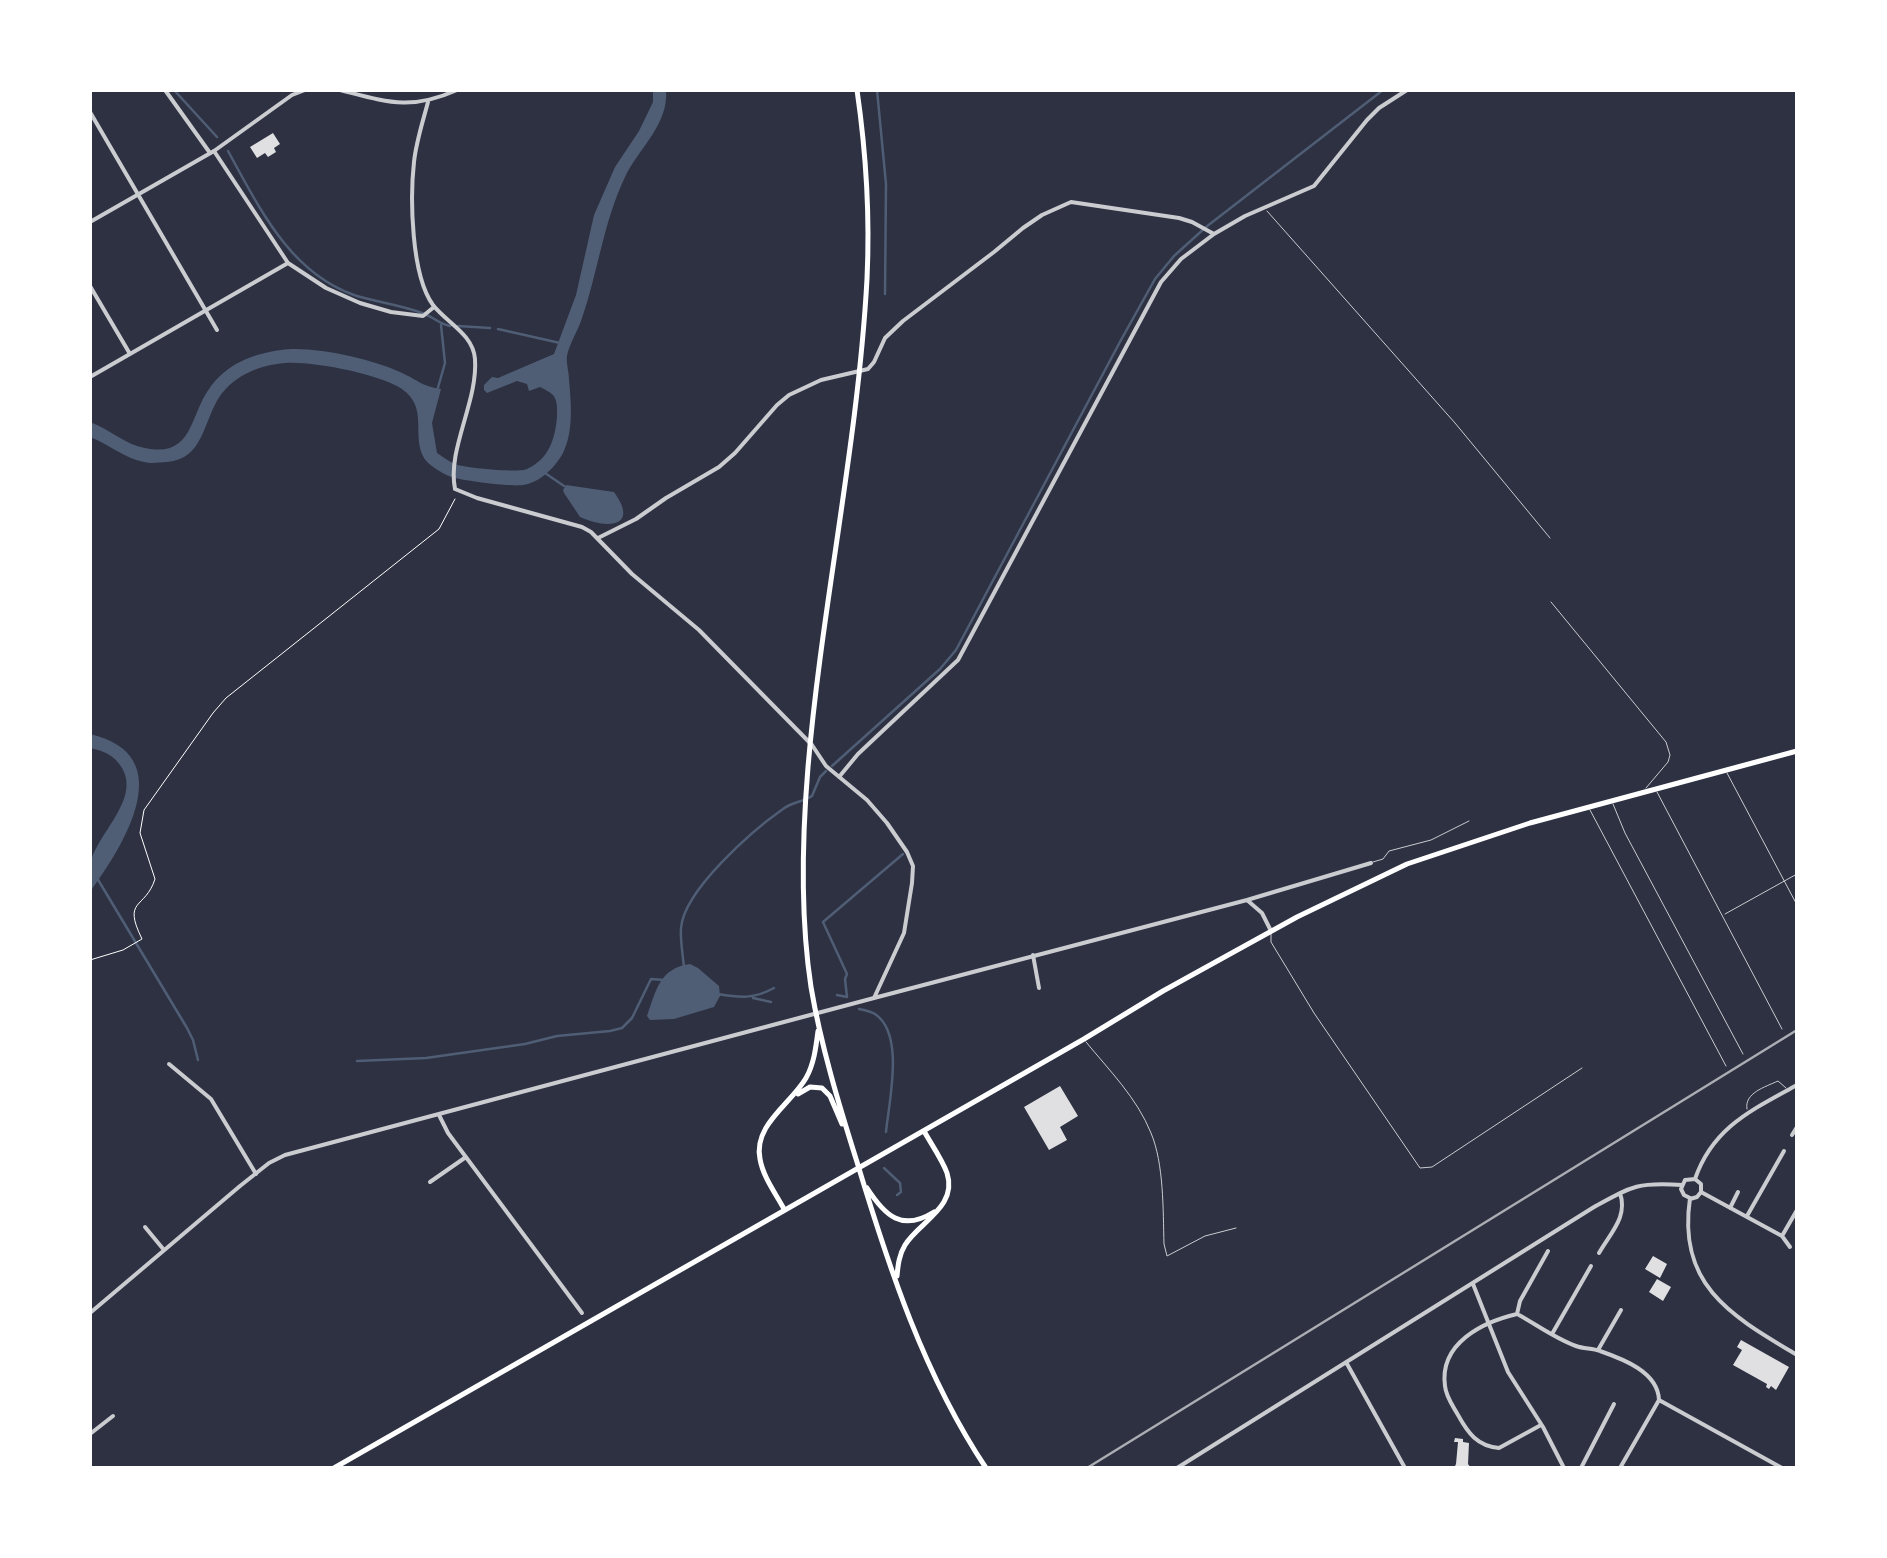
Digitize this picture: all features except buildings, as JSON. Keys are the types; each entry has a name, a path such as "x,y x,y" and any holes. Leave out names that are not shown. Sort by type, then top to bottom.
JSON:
{"main road":[{"path":"857,90 867,204 866,291 804,811 810,978 819,1032 846,1129 903,1298 940,1389 986,1468"},
{"path":"334,1468 1163,991 1366,883 1420,858 1493,834 1797,751"},
{"path":"784,1209 762,1168 759,1149 765,1129 812,1067 819,1032"},
{"path":"791,1099 810,1087 822,1088 846,1129"},
{"path":"903,1298 897,1274 902,1250 944,1202 948,1182 924,1130"},
{"path":"870,1197 892,1217 907,1221 929,1216 944,1202"}],"street":[{"path":"164,90 288,263 326,288 360,303 423,316 432,309"},
{"path":"340,90 399,104 428,102 457,90"},
{"path":"838,777 958,660 1161,282 1180,259 1211,233 1314,186 1366,120 1407,90"},
{"path":"90,222 212,152 300,91"},
{"path":"428,102 414,160 415,248 432,309 463,334 475,358 470,403 456,459 456,488 582,527 598,538 632,574 699,630 812,745 823,762 887,823 913,866 912,883 904,933 874,998"},
{"path":"90,112 217,330"},
{"path":"598,538 719,467 789,396 820,380 868,369 884,338 903,321 1042,215 1071,202 1179,218 1211,233"},
{"path":"90,377 288,263"},
{"path":"90,286 130,354"},
{"path":"90,1313 256,1174 286,1156 1247,900 1370,863"},
{"path":"1247,900 1262,913 1271,931"},
{"path":"1033,955 1039,988"},
{"path":"169,1064 211,1099 256,1174"},
{"path":"1695,1179 1717,1138 1733,1122 1797,1085"},
{"path":"439,1115 448,1133 582,1314"},
{"path":"1792,1136 1797,1127"},
{"path":"1746,1216 1784,1151"},
{"path":"430,1182 466,1157"},
{"path":"1687,1179 1695,1179 1701,1184 1696,1198 1682,1194 1687,1179"},
{"path":"1177,1468 1620,1193 1658,1182 1682,1185"},
{"path":"1701,1192 1782,1236 1790,1247"},
{"path":"1730,1208 1738,1192"},
{"path":"1599,1253 1622,1213 1620,1193"},
{"path":"1690,1198 1691,1249 1708,1288 1737,1319 1797,1355"},
{"path":"1782,1236 1797,1210"},
{"path":"145,1227 164,1250"},
{"path":"1517,1314 1520,1301 1548,1251"},
{"path":"1552,1334 1591,1266"},
{"path":"1473,1284 1508,1372 1564,1468"},
{"path":"1598,1350 1621,1310"},
{"path":"1541,1425 1499,1448 1472,1437 1444,1385 1448,1363 1474,1329 1517,1314 1576,1346 1598,1350 1650,1377 1657,1386 1659,1400 1620,1468"},
{"path":"1346,1362 1405,1468"},
{"path":"1659,1400 1782,1468"},
{"path":"1582,1468 1614,1404"},
{"path":"90,1434 114,1416"}],"lane":[{"path":"1266,208 1550,538"},
{"path":"1552,602 1666,742 1668,762 1641,794"},
{"path":"1726,770 1797,905"},
{"path":"1656,789 1782,1029"},
{"path":"1612,801 1625,833 1744,1054"},
{"path":"1589,807 1726,1066"},
{"path":"1370,863 1382,859 1389,851 1431,840 1469,821"},
{"path":"1722,916 1797,874"},
{"path":"1271,931 1271,942 1314,1012 1420,1168 1432,1167 1582,1068"},
{"path":"1084,1039 1129,1095 1152,1135 1167,1256 1205,1236 1236,1228"},
{"path":"1748,1112 1746,1101 1754,1094 1778,1081 1788,1090"}],"path":[{"path":"90,960 142,939 133,921 134,912 156,878 140,833 144,810 203,726 226,698 439,529 460,492"}],"water":[{"path":"653,90 666,90 663,114 625,177 611,212 587,303 567,356 569,436 556,464 541,478 529,484 509,485 447,475 424,458 415,405 402,389 362,374 312,364 266,366 233,382 214,406 196,446 179,459 153,463 137,460 90,437 90,422 138,446 172,447 188,433 209,389 232,367 270,352 308,349 374,362 441,389 432,423 437,453 453,463 504,470 535,465 552,440 557,417 555,397 540,387 529,391 527,384 517,381 487,393 484,385 492,377 498,378 554,354 576,295 594,215 615,167 653,102"},
{"path":"566,485 614,492 621,504 622,519 609,524 580,517 564,493"},
{"path":"90,734 118,745 133,761 139,781 129,827 90,892 91,861 122,803 126,780 116,760 90,748"},
{"path":"690,964 719,986 720,996 714,1007 674,1019 650,1020 647,1016 653,997 666,975"}],"waterway":[{"path":"174,90 217,137"},
{"path":"877,90 886,184 885,294"},
{"path":"832,766 956,650 1155,279 1206,227 1383,90"},
{"path":"228,151 278,235 311,271 354,295 414,310 450,326"},
{"path":"437,391 445,363 441,325"},
{"path":"458,326 490,328"},
{"path":"498,329 560,343"},
{"path":"545,473 564,486"},
{"path":"684,968 681,928 694,896 755,831 786,807 812,796 826,771"},
{"path":"837,995 847,997 847,974 823,922 903,854"},
{"path":"97,878 187,1028 198,1060"},
{"path":"357,1061 426,1058 622,1028 632,1018 651,979 664,980"},
{"path":"718,994 747,997 774,988"},
{"path":"753,998 771,1002"},
{"path":"859,1009 875,1014 890,1037 893,1069 886,1132"},
{"path":"884,1168 900,1183 901,1192 897,1195"}],"railway":[{"path":"1087,1468 1797,1030"}]}
